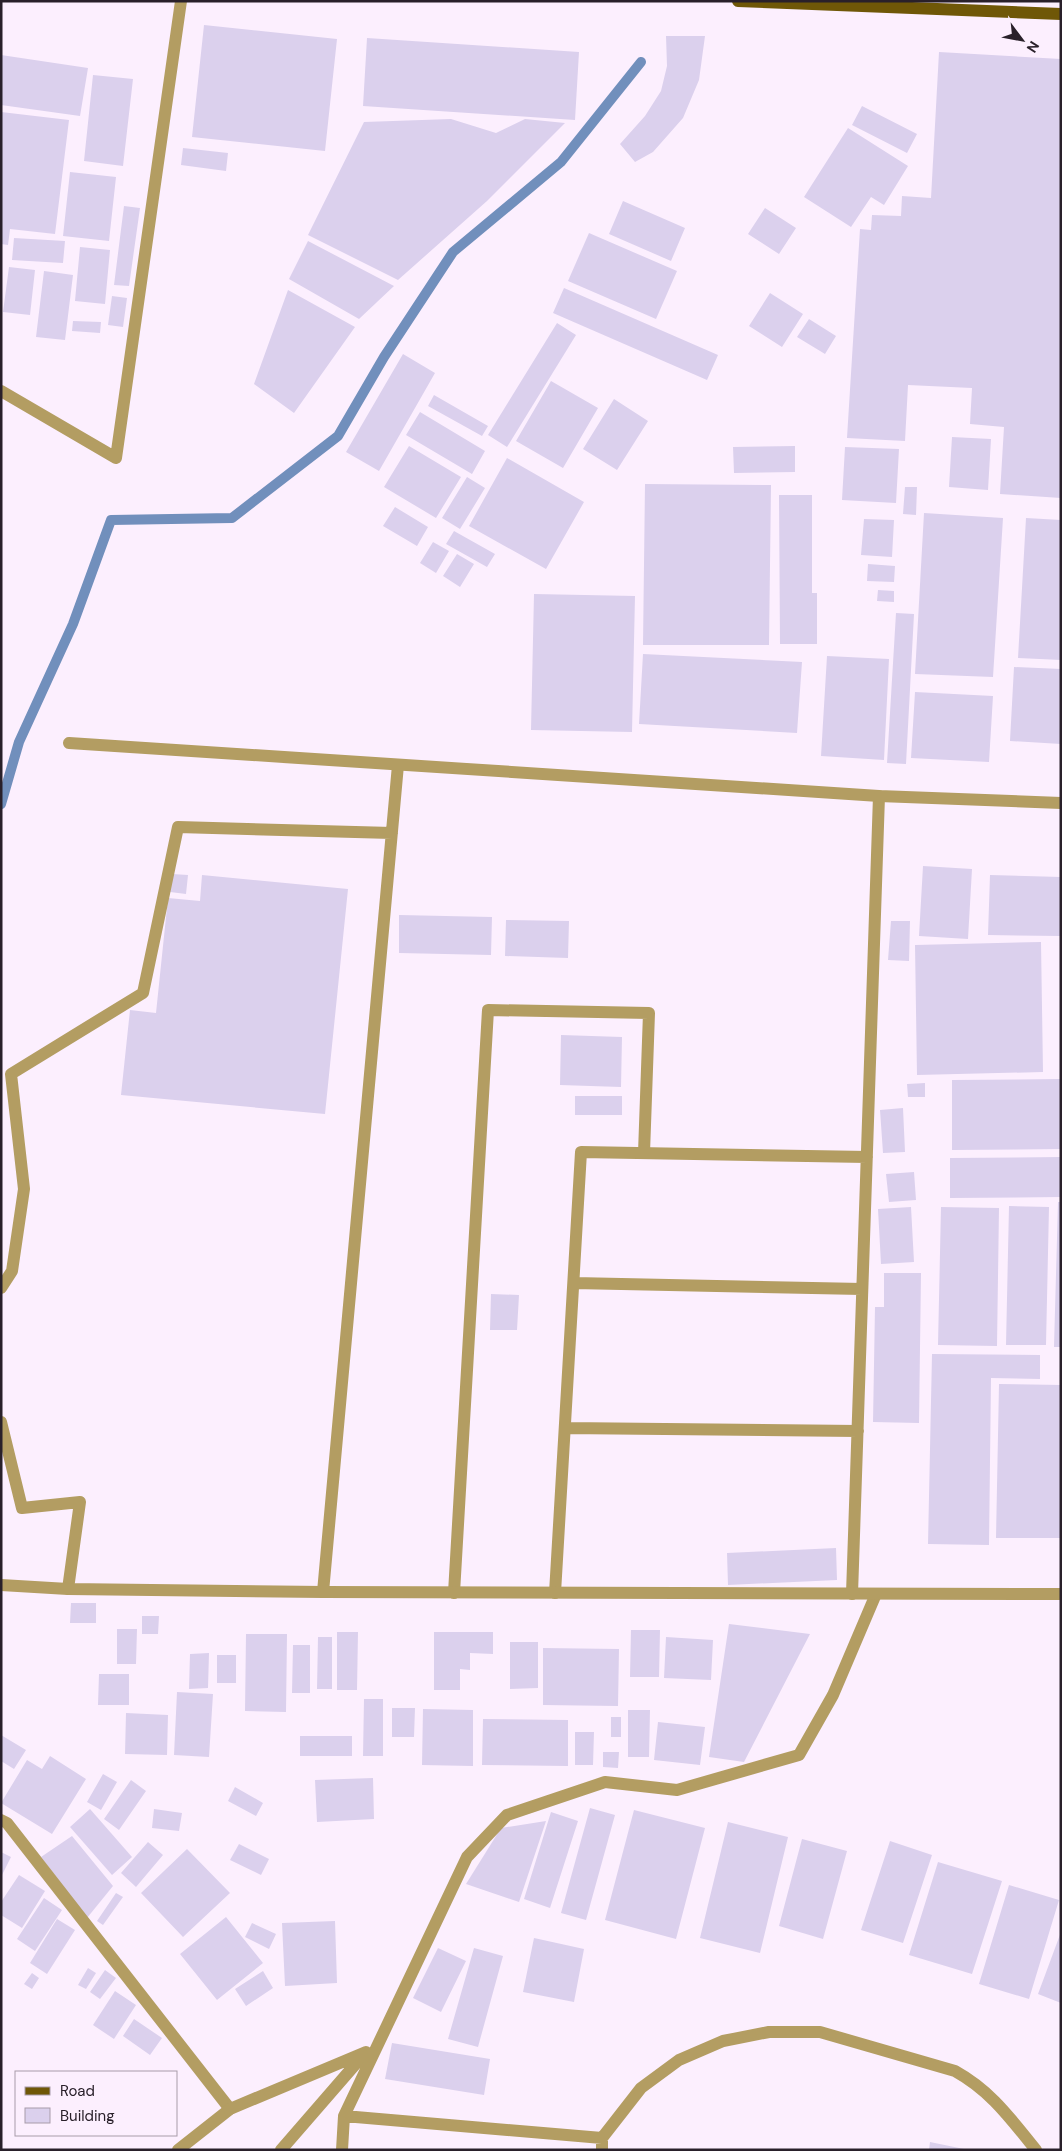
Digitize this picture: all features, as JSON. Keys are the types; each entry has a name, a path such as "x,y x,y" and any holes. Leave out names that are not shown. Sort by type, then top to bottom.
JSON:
{"main road":[{"path":"738,1 1061,14"}],"street":[{"path":"1,391 116,458 181,1"},
{"path":"69,743 880,796 1061,803"},
{"path":"322,1592 398,765"},
{"path":"852,1594 880,796"},
{"path":"1,1288 12,1271 24,1189 11,1074 143,993 178,827 392,832"},
{"path":"454,1593 488,1010 649,1013 644,1153"},
{"path":"555,1593 581,1152 867,1157"},
{"path":"574,1283 862,1289"},
{"path":"1,1422 22,1508 80,1502 68,1589"},
{"path":"565,1428 858,1431"},
{"path":"1,1586 68,1589 454,1593 1061,1594"},
{"path":"342,2150 344,2116 467,1857 507,1815 605,1782 677,1790 799,1755 833,1695 876,1594"},
{"path":"1,1820 7,1823 230,2109"},
{"path":"344,2116 602,2144 641,2088 680,2060 723,2041 769,2032 820,2032 955,2071 974,2081 990,2095 1036,2150"},
{"path":"178,2150 230,2109 366,2052 282,2150"}],"building":[{"path":"204,25 337,39 325,151 192,137"},
{"path":"666,36 705,36 699,80 683,118 653,152 635,162 620,144 645,116 661,91 667,66"},
{"path":"367,38 579,52 575,120 363,106"},
{"path":"939,52 1061,59 1061,498 1000,494 1004,427 970,424 972,388 908,385 905,441 847,438 860,229 871,230 872,215 901,216 902,196 931,198"},
{"path":"1,55 88,68 80,116 1,105"},
{"path":"93,75 133,79 123,166 84,161"},
{"path":"862,106 917,134 907,153 852,125"},
{"path":"1,112 69,120 55,234 10,229 8,245 1,244"},
{"path":"451,119 496,133 525,119 565,123 487,201 398,280 308,235 364,122"},
{"path":"848,128 908,166 884,205 871,197 851,227 804,197"},
{"path":"183,148 228,153 226,171 181,165"},
{"path":"70,172 116,177 109,241 63,236"},
{"path":"623,201 685,228 671,261 609,234"},
{"path":"124,206 140,208 129,286 114,285"},
{"path":"765,208 796,228 779,254 748,234"},
{"path":"589,233 677,271 656,319 568,281"},
{"path":"14,238 65,241 63,263 12,260"},
{"path":"308,241 394,286 359,319 289,279"},
{"path":"80,247 110,250 105,304 75,301"},
{"path":"9,267 35,270 30,315 3,312"},
{"path":"44,271 73,275 65,340 36,337"},
{"path":"564,288 718,355 707,380 553,313"},
{"path":"288,290 355,327 294,413 254,384"},
{"path":"770,293 803,314 782,347 749,326"},
{"path":"112,296 127,298 123,327 108,325"},
{"path":"809,319 836,336 825,354 797,337"},
{"path":"73,321 101,322 100,333 72,331"},
{"path":"557,323 576,335 507,447 488,435"},
{"path":"403,354 435,373 379,471 346,452"},
{"path":"551,381 598,408 563,468 516,441"},
{"path":"434,395 488,426 482,436 428,406"},
{"path":"614,399 648,421 617,470 583,449"},
{"path":"420,412 485,451 472,474 406,435"},
{"path":"952,437 991,439 988,490 949,487"},
{"path":"409,446 461,477 436,518 384,487"},
{"path":"795,446 795,472 734,473 733,447"},
{"path":"845,447 899,449 896,503 842,500"},
{"path":"507,458 584,502 546,569 469,526"},
{"path":"467,477 485,488 460,529 442,518"},
{"path":"645,484 771,485 769,645 643,645"},
{"path":"905,487 917,487 916,515 903,514"},
{"path":"779,495 812,495 812,593 817,593 817,644 780,644"},
{"path":"395,507 428,527 417,546 383,526"},
{"path":"924,513 1003,518 993,677 915,674"},
{"path":"1026,518 1061,520 1061,660 1018,658"},
{"path":"864,519 894,520 892,557 861,555"},
{"path":"454,531 495,554 487,567 446,544"},
{"path":"433,542 449,551 436,573 420,563"},
{"path":"457,554 474,564 460,587 443,576"},
{"path":"868,564 895,566 894,582 867,581"},
{"path":"878,590 894,591 894,602 877,601"},
{"path":"534,594 635,596 632,732 531,730"},
{"path":"896,613 914,614 906,764 887,763"},
{"path":"643,654 802,662 797,733 639,724"},
{"path":"827,656 889,659 884,760 821,756"},
{"path":"1014,667 1061,669 1061,744 1010,741"},
{"path":"915,692 993,696 989,762 911,758"},
{"path":"923,866 972,869 968,939 919,936"},
{"path":"172,874 188,875 186,894 170,892"},
{"path":"202,875 348,889 325,1114 121,1095 130,1010 156,1013 168,898 200,901"},
{"path":"990,875 1061,877 1061,936 988,935"},
{"path":"399,915 492,917 491,955 399,953"},
{"path":"506,920 569,921 568,958 505,956"},
{"path":"891,921 910,921 909,961 888,960"},
{"path":"1041,942 1043,1072 917,1075 915,945"},
{"path":"561,1035 622,1037 621,1087 560,1085"},
{"path":"1061,1079 1061,1149 952,1150 952,1080"},
{"path":"925,1083 925,1097 908,1097 907,1084"},
{"path":"575,1096 622,1096 622,1115 575,1115"},
{"path":"903,1108 905,1152 883,1153 880,1110"},
{"path":"1061,1157 1061,1197 950,1198 950,1158"},
{"path":"914,1172 916,1200 889,1202 886,1174"},
{"path":"1058,1202 1061,1202 1061,1347 1054,1347"},
{"path":"1009,1206 1049,1207 1046,1345 1006,1345"},
{"path":"911,1207 914,1262 881,1264 878,1209"},
{"path":"941,1207 999,1208 997,1346 938,1345"},
{"path":"884,1273 921,1273 919,1423 873,1422 875,1307 884,1307"},
{"path":"491,1294 519,1295 517,1330 490,1330"},
{"path":"932,1354 1040,1355 1040,1379 991,1378 989,1545 928,1544"},
{"path":"999,1384 1061,1385 1061,1538 996,1538"},
{"path":"836,1548 837,1580 728,1585 727,1553"},
{"path":"71,1603 96,1603 96,1623 70,1623"},
{"path":"142,1616 159,1616 158,1634 142,1634"},
{"path":"729,1624 810,1634 744,1762 709,1757"},
{"path":"117,1629 137,1629 136,1664 117,1664"},
{"path":"631,1630 660,1630 659,1677 630,1677"},
{"path":"337,1632 358,1632 357,1690 337,1690"},
{"path":"434,1632 493,1632 493,1654 470,1653 470,1670 460,1669 460,1690 434,1690"},
{"path":"246,1634 287,1634 286,1712 245,1711"},
{"path":"318,1637 332,1637 332,1689 317,1689"},
{"path":"666,1637 713,1640 711,1680 664,1678"},
{"path":"510,1642 538,1642 538,1688 510,1689"},
{"path":"293,1645 310,1645 310,1693 292,1693"},
{"path":"543,1648 619,1649 618,1706 543,1705"},
{"path":"209,1653 208,1688 189,1689 190,1654"},
{"path":"217,1655 236,1655 236,1683 217,1683"},
{"path":"99,1674 129,1674 129,1705 98,1705"},
{"path":"177,1692 213,1694 209,1757 174,1755"},
{"path":"364,1699 383,1699 383,1756 363,1756"},
{"path":"392,1708 415,1708 414,1737 392,1737"},
{"path":"423,1709 473,1710 473,1766 422,1765"},
{"path":"628,1710 650,1710 649,1757 628,1757"},
{"path":"126,1713 168,1715 167,1755 125,1754"},
{"path":"611,1717 621,1717 621,1737 611,1737"},
{"path":"483,1719 568,1720 568,1766 482,1765"},
{"path":"658,1722 705,1727 700,1765 654,1760"},
{"path":"575,1732 594,1732 593,1765 575,1765"},
{"path":"1,1735 26,1750 14,1769 1,1761"},
{"path":"300,1736 352,1736 352,1756 300,1756"},
{"path":"603,1752 619,1752 618,1768 603,1767"},
{"path":"50,1756 86,1779 52,1834 1,1803 27,1760 42,1769"},
{"path":"103,1774 117,1782 101,1810 87,1802"},
{"path":"373,1778 374,1819 317,1822 315,1780"},
{"path":"131,1780 146,1791 119,1830 104,1819"},
{"path":"235,1787 263,1803 256,1816 228,1801"},
{"path":"590,1808 615,1815 586,1920 561,1913"},
{"path":"90,1809 132,1857 112,1875 70,1827"},
{"path":"154,1809 182,1813 179,1831 152,1828"},
{"path":"634,1810 705,1828 676,1939 605,1920"},
{"path":"551,1812 578,1821 550,1908 524,1899"},
{"path":"546,1821 519,1902 466,1884 501,1828"},
{"path":"728,1822 788,1837 760,1953 700,1938"},
{"path":"72,1836 113,1886 87,1918 41,1857"},
{"path":"802,1839 847,1851 823,1939 779,1926"},
{"path":"890,1841 932,1855 903,1943 861,1930"},
{"path":"148,1842 163,1855 136,1887 121,1873"},
{"path":"239,1844 269,1859 261,1875 230,1860"},
{"path":"187,1849 230,1893 183,1937 141,1893"},
{"path":"1,1852 11,1857 1,1877"},
{"path":"938,1862 1002,1881 972,1974 909,1955"},
{"path":"19,1875 45,1891 22,1928 1,1915 1,1902"},
{"path":"1009,1885 1059,1900 1029,1999 979,1984"},
{"path":"116,1893 123,1897 103,1925 97,1921"},
{"path":"44,1898 62,1910 35,1951 17,1939"},
{"path":"226,1917 263,1963 217,2000 180,1954"},
{"path":"57,1919 75,1930 47,1974 30,1963"},
{"path":"335,1921 337,1983 285,1986 282,1923"},
{"path":"252,1923 276,1934 269,1949 245,1937"},
{"path":"1061,1932 1061,2003 1038,1994"},
{"path":"534,1938 584,1949 574,2002 523,1992"},
{"path":"438,1948 466,1961 441,2012 413,1998"},
{"path":"474,1948 503,1956 478,2047 448,2039"},
{"path":"88,1968 96,1973 86,1989 78,1985"},
{"path":"105,1970 116,1978 100,1999 90,1992"},
{"path":"263,1971 273,1988 246,2006 235,1989"},
{"path":"32,1973 39,1978 32,1989 24,1984"},
{"path":"115,1991 136,2005 114,2039 93,2025"},
{"path":"134,2019 162,2038 150,2055 123,2036"},
{"path":"392,2043 490,2059 484,2095 385,2079"},
{"path":"930,2142 964,2149 929,2150"}],"waterway":[{"path":"1,804 19,742 73,624 111,520 232,518 338,436 384,357 453,252 561,162 641,62"}]}
